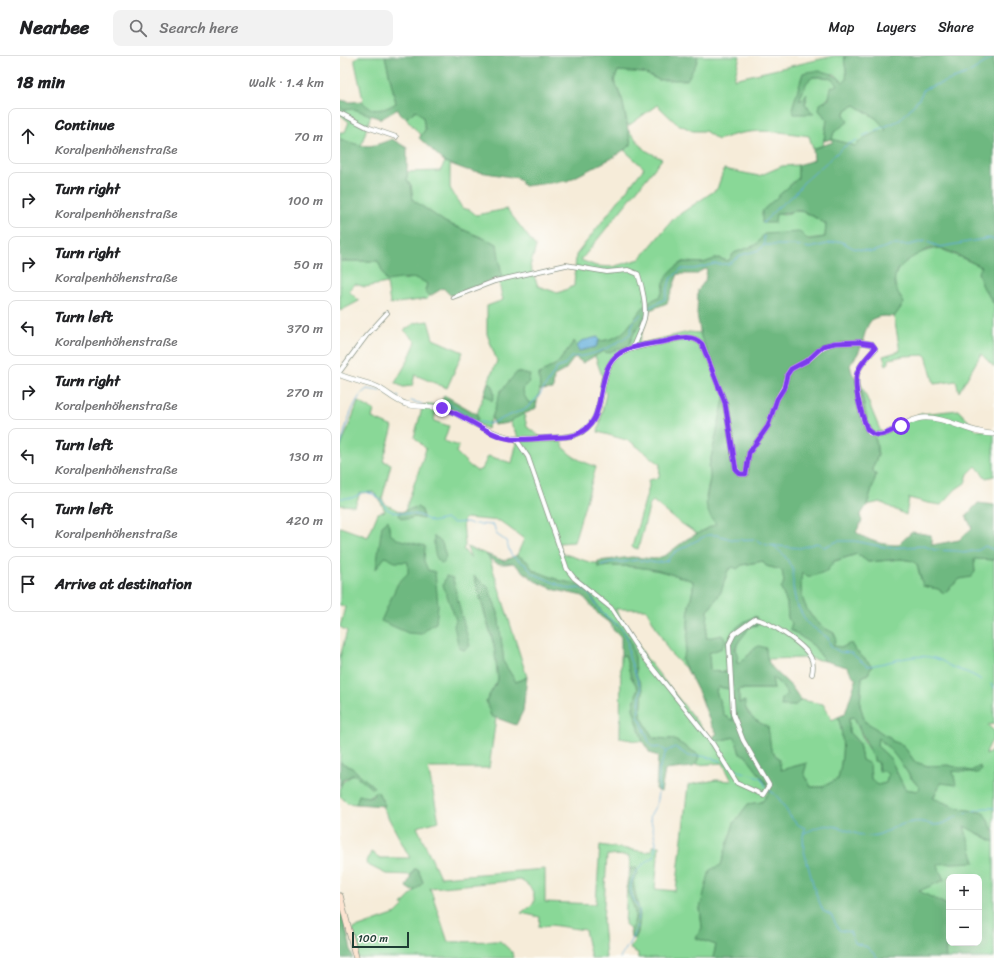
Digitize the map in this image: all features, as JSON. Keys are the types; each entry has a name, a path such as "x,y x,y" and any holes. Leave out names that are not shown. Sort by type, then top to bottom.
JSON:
{"main road":[{"path":"340,896 356,958"}],"street":[{"path":"340,114 367,127 396,137"},
{"path":"453,297 495,281 566,265 600,271 631,271 638,274 644,310 644,318 632,349"},
{"path":"340,371 366,336 387,313"},
{"path":"340,375 379,388 402,403 449,410 487,430 516,439 575,435 586,430 596,414 605,378 611,363 620,353 684,338 695,339 702,344 725,403 736,470 740,474 746,474 749,453 768,426 777,399 784,388 787,375 791,369 808,360 823,346 835,343 859,342 872,344 875,348 860,366 857,373 856,383 865,424 870,433 883,435 917,419 926,418 939,420 976,431 994,434"},
{"path":"516,439 528,457 567,569 574,578 611,608 639,651 713,744 737,783 763,795 768,785 743,740 733,714 729,644 734,634 755,619 764,620 804,650 812,658 812,674"}],"green space":[{"path":"359,56 385,56 396,103 387,108 378,110 369,108 362,101 355,63 355,59"},
{"path":"385,56 698,56 696,64 687,80 659,80 644,73 618,71 614,81 622,99 631,145 612,158 567,181 524,186 518,178 467,170 445,162 419,138 425,130 423,117 416,110 406,118 399,114 398,109 381,119 354,109 344,110 340,107 340,100 350,102 362,101 369,108 378,110 387,108 396,103"},
{"path":"698,56 740,56 734,79 834,56 845,56 846,80 843,82 835,74 803,73 792,109 809,107 805,104 807,99 799,100 807,81 813,77 827,78 836,82 838,85 819,110 827,120 823,145 813,149 809,136 763,131 741,133 718,140 705,131 693,131 676,123 657,105 628,126 622,99 614,81 618,71 644,73 659,80 696,64"},
{"path":"845,56 994,56 994,304 983,287 978,272 982,267 943,249 932,248 926,250 907,261 897,271 895,276 896,288 904,303 894,317 878,317 869,323 859,351 850,365 852,373 860,385 867,420 876,441 878,455 872,469 876,475 867,505 860,516 862,521 856,532 871,540 892,545 898,545 912,532 931,535 932,545 959,540 972,528 966,516 978,503 994,505 994,560 974,559 975,572 971,577 960,579 944,593 938,589 923,586 917,565 913,561 901,559 868,562 857,554 834,561 827,571 810,577 802,573 801,592 803,601 812,616 818,623 834,633 836,638 833,646 843,647 851,643 855,650 872,666 868,674 862,677 860,705 865,722 890,737 892,741 903,745 915,762 928,766 948,765 971,771 980,766 981,771 977,773 953,771 956,785 941,783 933,798 958,808 984,813 994,832 994,842 964,826 975,862 937,864 944,880 919,891 946,904 946,958 713,958 716,945 696,938 702,928 700,908 710,870 721,865 734,823 748,804 762,802 771,790 745,755 740,754 735,737 713,742 711,739 717,733 711,725 701,697 682,660 685,654 687,640 689,606 693,590 693,581 647,568 624,566 598,567 598,561 632,557 655,559 666,555 687,539 716,524 710,516 706,502 710,475 709,467 725,395 701,337 697,314 698,290 705,281 707,269 702,270 698,274 678,274 667,303 650,310 634,333 629,345 607,353 603,351 583,363 575,357 565,370 554,376 553,389 540,390 539,374 558,363 574,341 579,351 596,347 599,341 608,340 622,333 646,304 660,296 663,291 664,282 669,273 683,262 703,263 718,258 728,261 734,253 756,245 764,234 800,232 808,240 825,237 826,224 807,213 802,211 792,211 776,214 775,223 762,223 762,211 798,178 798,165 814,160 813,149 833,142 831,139 824,141 827,120 819,110 820,104 829,99 831,87 838,85 833,80 824,77 813,77 807,82 799,100 802,100 807,93 805,104 814,114 794,114 792,109 803,73 819,71 829,73 839,78 843,82 846,80","holes":["855,105 877,119 886,130 879,131 864,138 855,146 832,139 834,132 848,122 844,114 847,109","763,561 766,566 782,570 784,582 781,589 787,603 788,619 792,623 790,629 814,646 825,661 847,667 856,680 845,714 838,717 842,733 841,763 838,779 822,787 811,787 804,773 807,763 781,770 779,759 771,750 768,727 755,720 749,714 746,710 745,701 739,703 739,689 774,689 772,677 781,685 787,694 782,698 781,706 794,706 801,700 791,686 769,664 766,648 759,646 753,649 751,653 738,664 736,662 738,657 735,648 749,627 758,625 756,616 746,621 733,631 728,644 727,672 710,671 709,653 722,648 726,640 722,635 706,638 708,611 721,592 728,570 733,567 737,569 742,565","718,687 730,689 733,721 724,715 716,691","854,717 870,750 870,754 874,757 874,761 878,762 879,771 885,771 888,775 886,783 878,785 871,779 870,764 862,760 859,743 849,732 849,718","878,738 890,749 920,788 917,791 905,789 890,758 877,746"]},
{"path":"855,105 877,119 887,130 866,138 855,146 832,139 834,132 838,129 847,109"},
{"path":"340,107 344,110 354,109 371,115 361,146 340,139 340,132 345,132 349,122 340,114"},
{"path":"416,110 423,117 425,130 421,136 406,118"},
{"path":"628,130 645,150 662,159 581,260 596,266 612,267 640,259 674,218 717,189 724,169 759,176 782,166 798,165 798,178 762,211 784,215 794,211 805,212 826,224 825,237 756,245 734,253 728,261 718,258 703,263 683,262 665,280 662,293 657,299 647,303 623,334 609,340 599,341 597,337 582,341 577,347 574,341 558,363 539,374 540,390 537,402 529,403 525,397 522,389 528,384 500,392 498,403 487,429 474,422 478,419 477,414 484,394 488,398 493,386 488,382 497,361 487,334 487,306 503,300 498,279 497,244 445,222 413,200 411,185 407,181 407,172 440,171 445,162 450,163 450,188 462,208 470,210 476,215 507,209 536,247 530,266 538,286 558,293 574,286 576,255 644,168 624,150 631,145"},
{"path":"340,139 355,144 371,146 392,139 407,148 407,180 411,185 413,200 445,222 497,244 502,277 454,295 450,295 443,288 430,296 425,291 427,284 418,279 407,278 386,281 378,261 340,261"},
{"path":"939,248 982,267 978,273 983,287 994,304 994,367 981,354 959,392 956,381 934,384 926,355 904,356 889,359 889,363 886,365 883,356 900,351 894,317 904,303 895,290 894,281 896,273 907,260 923,252"},
{"path":"340,261 378,261 404,280 416,278 427,284 425,291 430,296 427,299 390,304 387,283 365,287 355,284 349,291 359,301 340,311"},
{"path":"650,310 638,344 689,332 700,333 725,395 709,467 711,474 706,497 717,524 697,534 675,519 653,501 650,504 638,549 632,547 649,486 648,480 659,478 660,464 630,441 598,432 606,393 600,387 602,376 595,356 603,351 629,345 634,333"},
{"path":"428,321 433,339 463,352 447,388 415,375 412,386 403,387 395,383 416,342 404,330 415,323"},
{"path":"517,372 530,375 528,384 522,389 529,403 537,402 536,408 508,423 494,425 492,418 500,392"},
{"path":"488,382 493,386 494,395 492,401 484,394"},
{"path":"861,384 880,430 883,433 921,414 958,410 977,430 994,432 994,476 986,478 976,466 968,474 965,483 956,489 941,505 909,498 906,515 880,502 867,505 876,475 872,469 878,455 876,441 867,420"},
{"path":"444,395 477,414 478,419 474,422 440,405"},
{"path":"358,402 374,410 372,418 393,427 383,461 391,464 382,499 385,504 401,512 399,515 408,519 414,517 423,519 422,510 417,507 405,511 426,449 414,437 423,405 437,405 434,421 449,426 444,441 459,446 456,452 477,471 482,469 488,456 512,463 518,437 510,422 514,417 524,414 527,427 546,441 561,441 563,446 571,455 596,467 574,542 559,543 562,553 592,563 598,563 599,567 624,566 647,568 693,581 693,590 689,606 687,640 685,654 682,660 688,671 670,653 646,609 615,609 647,659 713,742 735,737 740,754 745,755 771,790 762,802 748,804 734,823 721,865 700,908 702,928 696,938 716,945 713,958 638,958 638,953 630,949 638,933 640,915 633,882 636,867 630,869 629,856 607,855 603,922 606,958 591,958 585,930 551,925 539,927 540,917 521,913 534,903 534,895 532,889 520,880 430,888 448,942 500,941 512,952 513,958 358,958 353,929 396,914 404,906 402,905 423,882 418,870 414,869 411,875 386,874 366,864 371,852 380,858 410,858 382,806 385,805 378,792 367,797 359,795 356,804 347,803 340,796 343,782 354,774 374,787 352,768 340,762 340,657 347,631 340,627 345,607 340,605 340,527 368,537 378,513 385,511 379,499 373,492 360,493 355,506 340,505 340,449","holes":["466,518 500,521 524,539 517,555 527,561 533,570 561,581 577,584 605,617 620,626 635,657 636,674 643,690 641,716 653,738 673,739 699,755 696,765 723,763 732,781 716,780 688,785 676,891 655,889 659,846 652,846 652,850 646,852 600,845 596,904 545,902 545,869 440,877 417,827 439,821 428,768 489,768 496,718 491,716 486,701 498,680 494,645 474,577 488,587 498,613 504,663 516,682 527,677 490,560 486,554 467,547 471,559 463,549 465,546 463,521"]},
{"path":"417,507 422,510 423,519 414,517 408,519 401,518 399,515 401,512"},
{"path":"388,520 390,534 397,539 425,546 424,561 428,570 435,572 438,605 436,623 430,626 422,634 408,633 381,621 398,583 408,573 408,562 395,562 385,557 376,569 382,525"},
{"path":"434,536 442,543 446,557 443,564 437,559 436,556"},
{"path":"486,554 504,561 517,555 527,561 533,570 561,581 577,584 588,590 605,617 620,626 630,640 635,657 636,674 643,690 641,716 653,738 673,739 699,755 697,763 693,767 665,770 661,792 656,790 658,756 650,753 643,742 633,708 638,688 631,677 625,655 621,656 621,637 613,630 611,624 600,616 583,596 556,590 535,581 513,563 505,564 495,562"},
{"path":"857,554 868,562 901,559 913,561 917,565 923,586 938,589 944,593 960,579 975,572 973,558 994,560 994,724 988,725 994,731 993,738 986,755 994,750 994,832 984,813 958,808 933,799 941,783 953,770 977,773 948,766 928,766 915,762 903,745 892,741 890,737 865,722 860,705 862,677 868,674 872,666 855,650 833,646 834,633 818,623 812,616 803,600 801,591 802,572"},
{"path":"763,561 766,566 782,570 784,582 781,589 787,603 788,619 792,623 790,629 814,646 825,661 808,658 766,659 766,648 753,649 751,653 738,664 736,650 738,643 749,627 746,621 733,632 730,637 727,649 728,672 710,671 709,653 722,648 706,638 708,611 721,592 728,570 733,567"},
{"path":"446,576 453,578 470,646 464,650 459,648 454,626 456,620 443,585"},
{"path":"474,576 488,587 498,613 504,663 516,682 527,677 523,711 516,725 491,716 486,701 498,680 494,645"},
{"path":"625,655 631,677 638,688 633,708 643,742 620,738 621,656"},
{"path":"771,677 782,685 794,706 801,700 823,704 832,720 838,717 842,733 842,748 838,779 822,787 811,787 804,773 807,763 781,770 779,759 771,750 768,727 753,719 745,707 739,704 739,689 774,689"},
{"path":"718,687 730,689 733,721 724,715 716,691"},
{"path":"854,717 864,741 874,757 874,761 878,762 888,775 886,783 878,785 871,779 870,765 862,760 859,743 849,732 849,718"},
{"path":"878,737 899,759 910,777 920,788 917,791 905,789 890,758 877,746"},
{"path":"340,762 352,768 374,787 372,789 354,774 343,780 340,786"},
{"path":"375,791 378,792 385,806 356,804 359,795 367,797 373,796"},
{"path":"963,825 994,842 994,958 946,958 946,946 982,946 982,874 946,874 946,905 918,891 944,880 936,864"},
{"path":"636,867 638,874 633,882 639,925 635,939 631,938 630,930 634,923 635,912 629,897 627,885 630,869"},
{"path":"414,869 418,870 423,882 416,890 412,891 406,887"},
{"path":"627,886 635,913 635,919 630,930 625,924"},
{"path":"340,904 341,908 353,958 340,958"}],"water":[{"path":"598,337 599,341 596,347 579,351 577,347 581,341"}],"waterway":[{"path":"863,136 900,120 919,99 924,89 965,75 994,57"},
{"path":"763,223 777,208 794,195 803,183 845,146 857,140"},
{"path":"764,236 764,245"},
{"path":"648,308 665,299 670,280 681,269 694,269 714,264 729,264 741,255 759,250 764,245 795,245 810,248 840,241 853,248 872,252 891,245 909,245 925,241 940,247 990,238 994,240"},
{"path":"435,405 446,402 476,421 489,424 527,408 539,396 557,368 563,366 571,357 579,357 595,353 610,347 630,334 633,323 641,314"},
{"path":"340,448 347,424 357,400 367,389 380,391"},
{"path":"393,394 399,397"},
{"path":"411,401 422,404"},
{"path":"340,498 352,498 364,492 373,494 380,499 387,509 393,512 419,515 432,522 446,519 454,523 467,522 472,524"},
{"path":"475,524 494,525 496,534 506,541 511,555 527,566 532,573 564,587 570,589 581,588 588,592 601,612 621,628 627,637 629,657 641,689 638,716 653,748 660,747 666,751"},
{"path":"601,565 611,562 637,560 657,563 667,561 675,552 707,535 717,535 734,540 754,539 767,545 800,548 817,543 824,547 838,541 855,541 889,548 924,546 935,550 959,551 963,553 979,550 985,546 994,550"},
{"path":"774,546 784,555 793,569 793,587 796,603 807,623 828,638 831,647 840,652 851,653 867,666 904,658 922,656 931,657 981,680"},
{"path":"991,684 994,688"},
{"path":"667,751 675,747 688,756 702,756 721,761"},
{"path":"659,791 659,770 666,752"},
{"path":"726,761 740,771 761,778 766,787"},
{"path":"769,790 775,794 794,821 805,828 803,836 804,851 815,891 823,911 831,915 839,930 850,932 855,943 867,947 878,958"},
{"path":"620,958 633,936 639,917 639,910 632,896 631,890 633,878 640,868 654,857 656,842 650,816 656,805 658,793"},
{"path":"962,814 984,808 994,808"},
{"path":"804,833 820,827 834,826 858,834 874,836 907,823 925,822 937,825 957,816"}],"route":[{"path":"442,408 449,410 487,430 511,439 537,439 575,435 586,430 592,423 598,410 605,378 611,363 620,353 627,350 677,339 695,339 702,344 709,367 717,380 725,403 736,470 740,474 746,474 749,453 768,426 777,399 784,388 787,375 791,369 808,360 823,346 835,343 859,342 872,344 875,348 860,366 857,373 856,383 867,429 870,433 875,435 883,435 901,426"}]}
